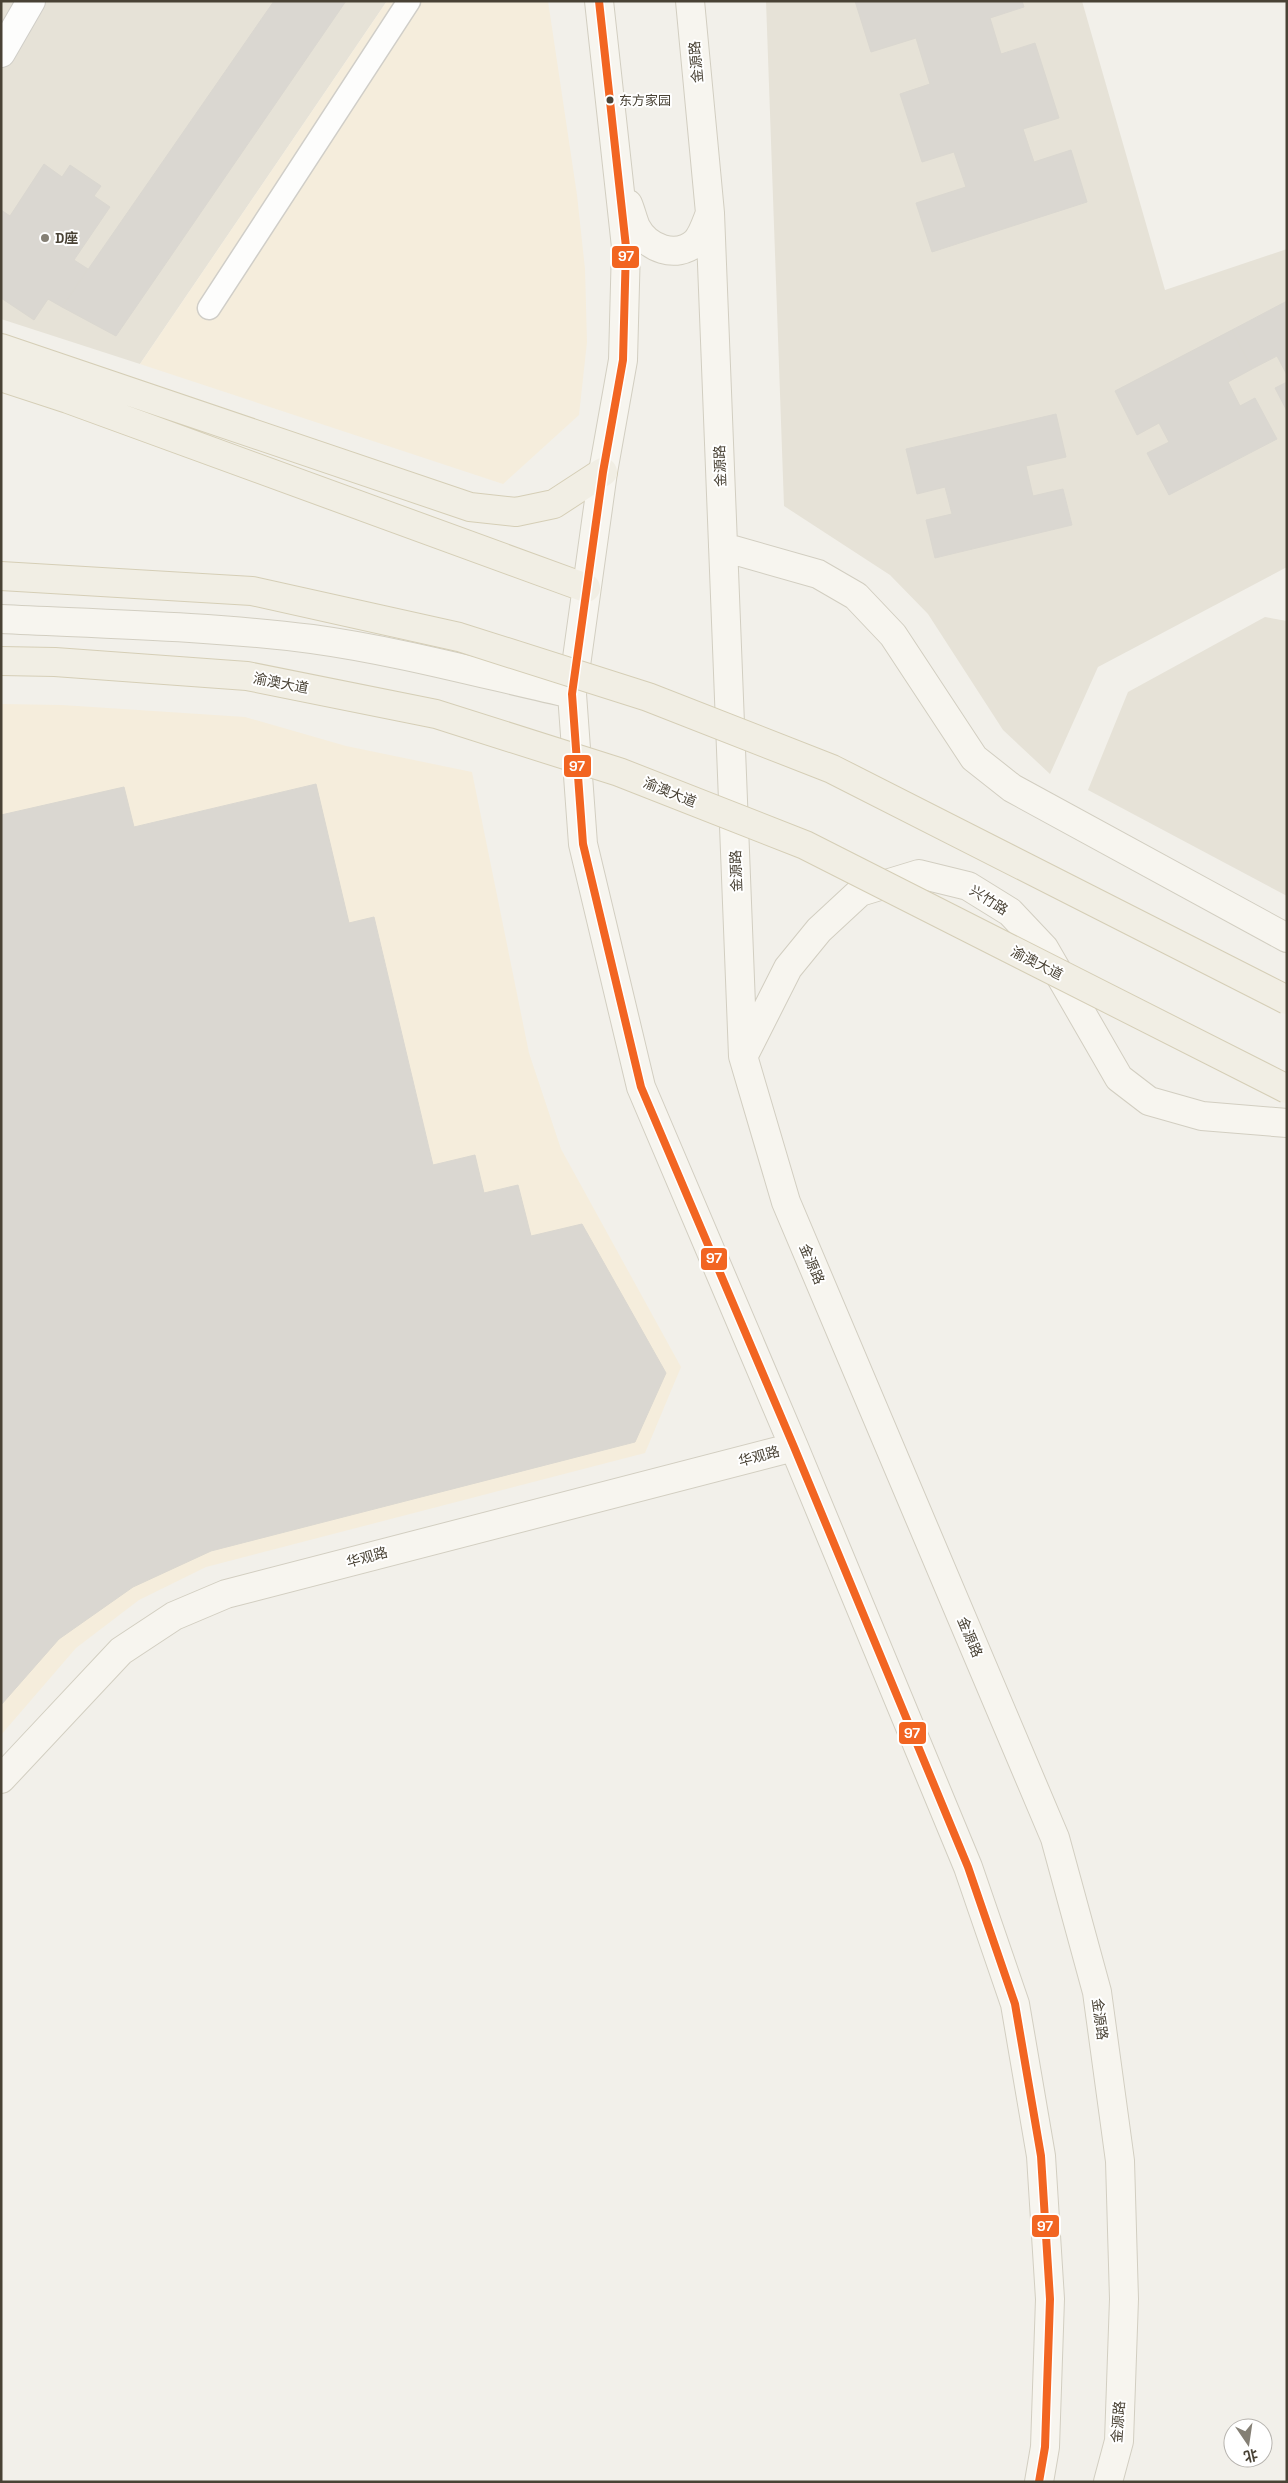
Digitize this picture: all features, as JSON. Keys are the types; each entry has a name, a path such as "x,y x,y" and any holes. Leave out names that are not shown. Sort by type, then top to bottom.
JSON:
{"main road":[{"path":"599,1 626,246 623,360 603,472 572,694 583,844 641,1087 794,1447 968,1867 1015,2004 1041,2156 1050,2299 1045,2447 1039,2482"},
{"name":"金源路","path":"690,1 710,213 743,1056 786,1202 1055,1838 1097,1992 1120,2161 1124,2299 1119,2441 1108,2482"},
{"path":"619,177 636,227 648,242 661,250 680,249 695,242 703,231 710,213"},
{"path":"1,348 470,507 516,512 554,504 603,472"},
{"path":"1,377 68,399 586,588"},
{"path":"724,547 818,574 856,596 893,635 974,758 1012,788 1287,938"},
{"path":"1,576 252,591 459,637 648,698 832,769 1287,1000"},
{"path":"1,619 208,629 313,639 572,694"},
{"name":"渝澳大道","path":"1,661 55,662 247,676 436,714 619,772 805,845 1287,1090"},
{"name":"兴竹路","path":"743,1056 788,968 819,930 860,892 919,874 968,886 1010,912 1044,948 1119,1078 1149,1101 1202,1116 1287,1123"},
{"name":"华观路","path":"1,1779 121,1651 174,1616 226,1594 794,1447"}],"street":[{"path":"1,53 31,1"}],"lane":[{"path":"209,308 409,1"}],"shaded area":[{"path":"1,1 387,1 140,364 1,319"},
{"path":"387,1 548,1 577,195 585,269 587,342 579,415 503,484 140,364"},
{"path":"766,1 1082,1 1165,290 1287,249 1287,567 1098,667 1050,774 1003,730 928,614 890,575 784,506"},
{"path":"1265,617 1287,621 1287,896 1088,790 1128,692"},
{"path":"1,704 62,705 245,717 346,746 472,772 529,1053 561,1149 681,1367 645,1453 206,1567 139,1600 76,1648 1,1735"}],"building":[{"path":"274,1 346,1 116,336 62,307"},
{"path":"855,1 1022,1 1024,7 990,18 1001,54 1035,43 1059,118 1023,129 1034,162 1071,150 1087,202 932,252 916,203 966,187 954,152 922,162 900,94 930,84 916,38 871,52"},
{"name":"D座","path":"44,164 62,177 70,165 101,186 94,196 110,207 74,260 88,269 62,307 48,299 34,320 1,298 1,210 10,216"},
{"path":"1287,301 1287,375 1277,356 1252,369 1232,330"},
{"path":"1232,330 1252,369 1228,382 1240,406 1255,398 1277,439 1169,495 1147,453 1169,442 1159,423 1137,435 1115,391"},
{"path":"1287,382 1287,411 1275,388"},
{"path":"1056,414 1066,457 1026,466 1033,496 1063,489 1072,525 935,558 926,520 952,514 945,487 917,494 906,449"},
{"path":"316,784 349,923 374,917 433,1165 475,1155 484,1193 518,1185 531,1236 582,1224 666,1373 635,1442 211,1551 133,1587 59,1639 1,1705 1,815 124,787 134,827"}],"transit line":[{"name":"97","path":"599,1 626,247 623,360 603,472 572,694 583,844 641,1087 794,1447 968,1867 1015,2004 1041,2156 1050,2299 1045,2447 1039,2482"}],"place":[{"name":"东方家园","path":"610,100"},
{"name":"D座","path":"45,238"}]}
